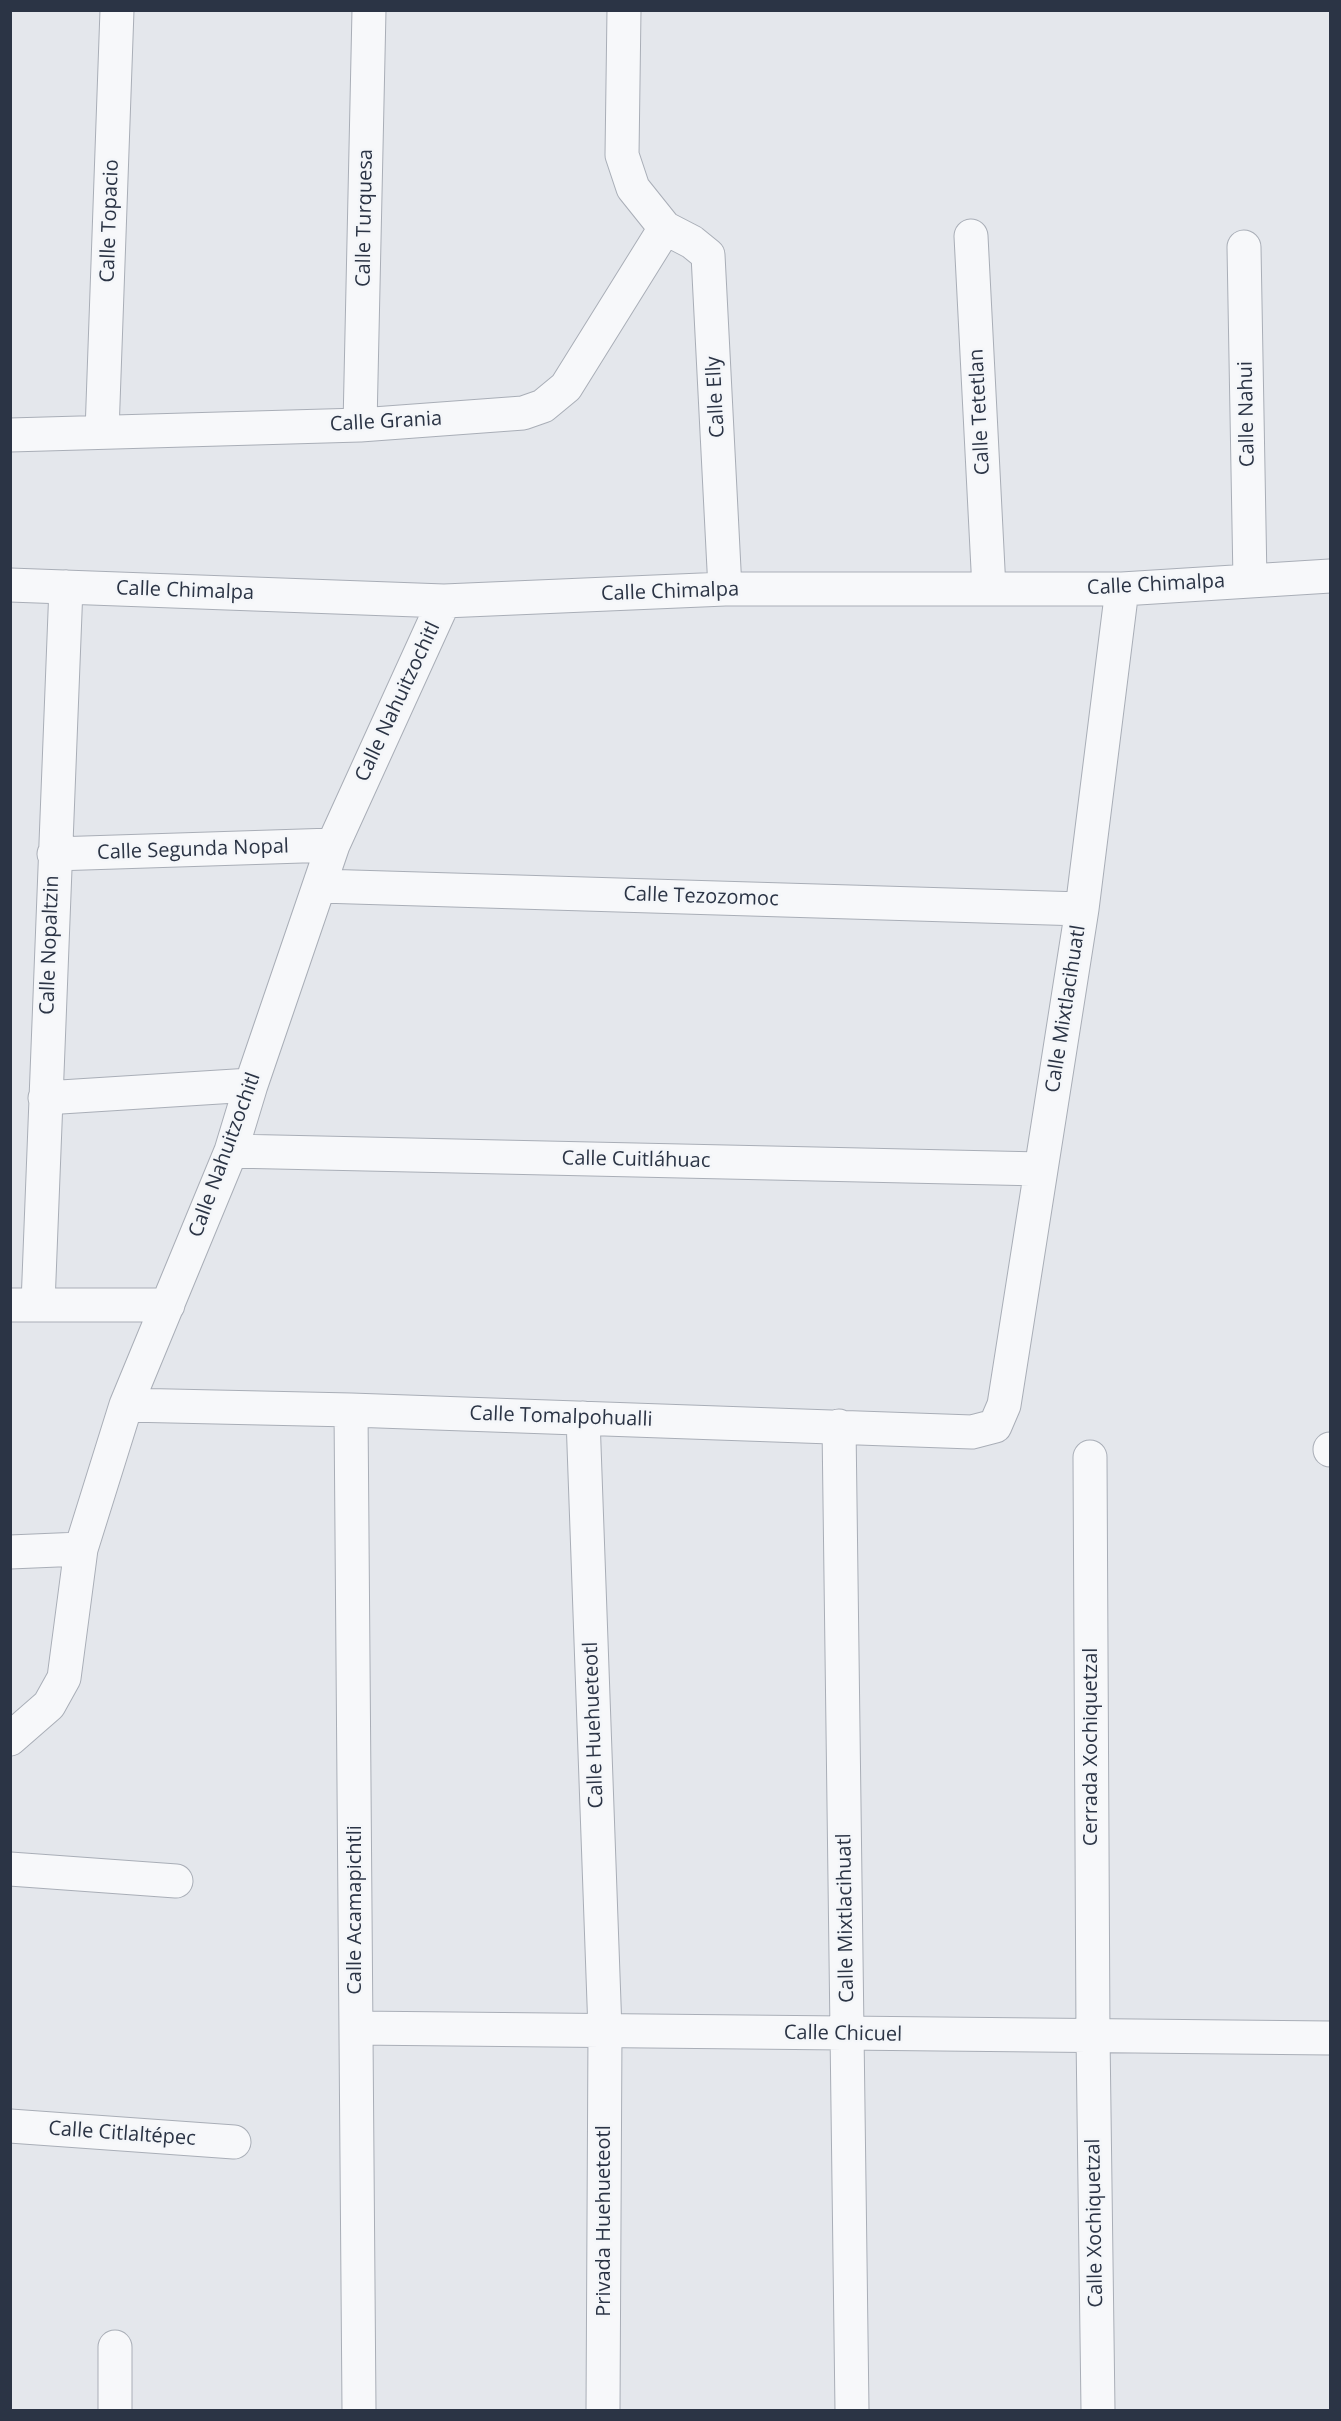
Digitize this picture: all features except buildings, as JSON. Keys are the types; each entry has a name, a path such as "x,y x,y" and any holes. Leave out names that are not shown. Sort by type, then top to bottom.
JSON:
{"street":[{"name":"Calle Topacio","path":"102,432 117,10"},
{"name":"Calle Turquesa","path":"360,425 369,10"},
{"path":"624,10 622,155 633,188 665,228"},
{"name":"Calle Grania","path":"10,435 360,425 523,413 543,406 566,387 665,228"},
{"name":"Calle Elly","path":"665,228 692,242 708,255 725,589"},
{"name":"Calle Tetetlan","path":"971,236 988,589"},
{"name":"Calle Nahui","path":"1244,247 1250,581"},
{"name":"Calle Chimalpa","path":"10,585 444,601 725,589 1122,589 1330,576"},
{"name":"Calle Nopaltzin","path":"24,1304 45,1098 66,587"},
{"name":"Calle Mixtlacihuatl","path":"995,1426 1004,1405 1082,909 1122,589"},
{"name":"Calle Nahuitzochitl","path":"10,1739 49,1705 64,1678 81,1549 126,1405 231,1151 251,1085 333,845 444,601"},
{"name":"Calle Segunda Nopal","path":"54,854 333,845"},
{"name":"Calle Tezozomoc","path":"320,886 1082,909"},
{"path":"45,1098 251,1085"},
{"name":"Calle Cuitláhuac","path":"231,1151 1041,1169"},
{"path":"24,1304 168,1305"},
{"name":"Calle Tomalpohualli","path":"126,1405 351,1410 972,1432 995,1426"},
{"name":"Calle Acamapichtli","path":"351,1410 359,2410"},
{"name":"Calle Huehueteotl","path":"583,1419 605,2031"},
{"name":"Calle Mixtlacihuatl","path":"839,1426 852,2410"},
{"name":"Cerrada Xochiquetzal","path":"1090,1457 1093,2037"},
{"path":"10,1552 81,1549"},
{"path":"10,1869 176,1881"},
{"name":"Calle Chicuel","path":"356,2028 1330,2038"},
{"name":"Privada Huehueteotl","path":"603,2410 605,2031"},
{"name":"Calle Xochiquetzal","path":"1093,2037 1098,2410"},
{"name":"Calle Citlaltépec","path":"10,2126 234,2142"},
{"path":"115,2347 115,2410"}]}
